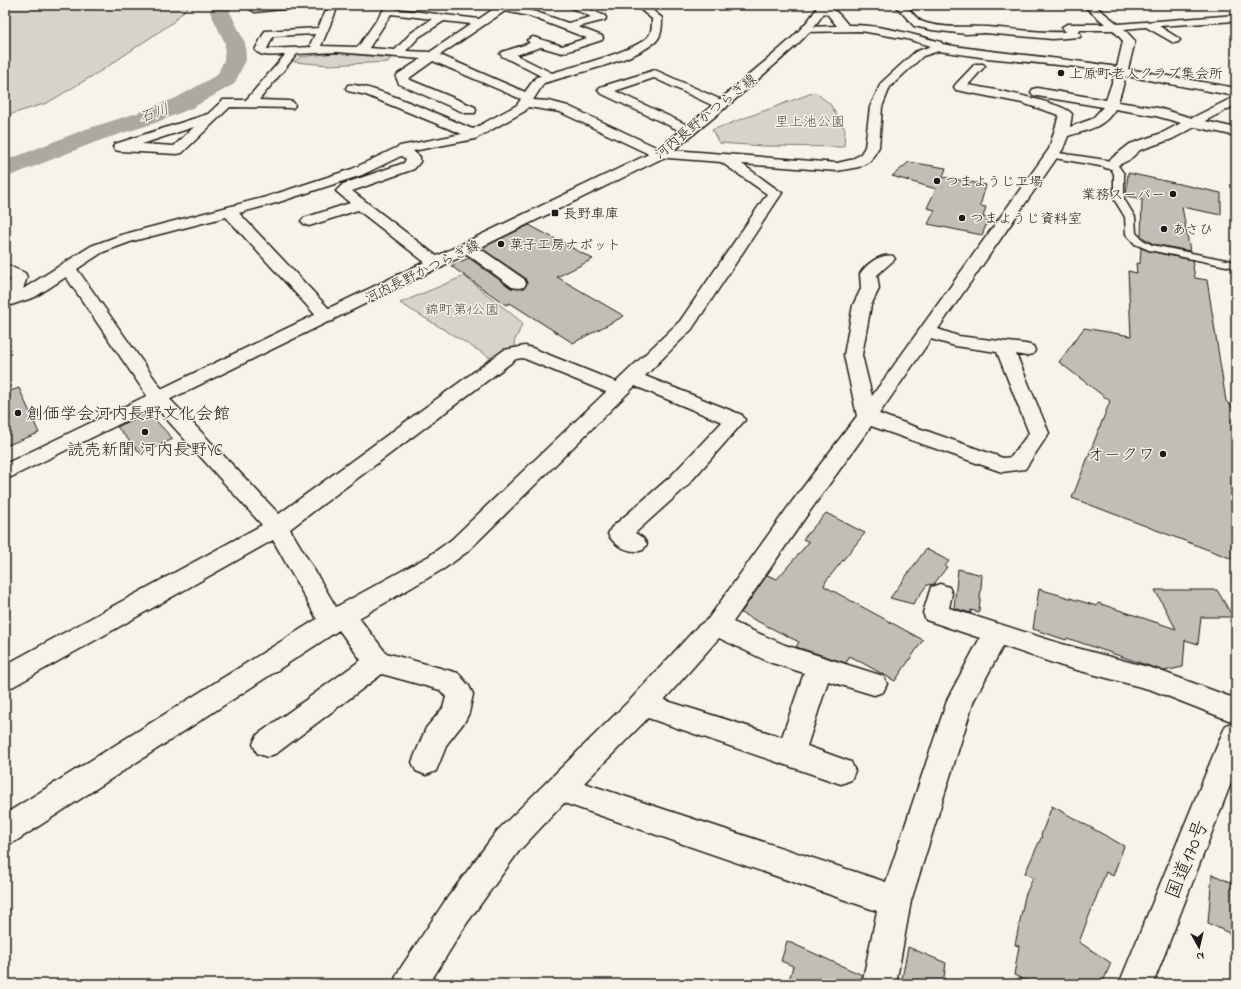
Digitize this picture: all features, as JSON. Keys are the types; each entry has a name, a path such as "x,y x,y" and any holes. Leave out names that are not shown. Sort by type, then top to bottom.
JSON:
{"main road":[{"path":"255,9 291,5"},
{"path":"491,5 508,6 598,38 562,50 537,41 506,54 552,77"},
{"path":"567,26 600,18 570,5"},
{"path":"5,302 29,293 97,249 126,238 272,200 357,172 402,151 458,140 474,134 521,108 540,80 624,55 650,41 655,35 657,18 640,5"},
{"path":"900,5 918,24 966,31 985,30 1052,36 1076,36 1067,27 1116,27 1150,25 1177,21 1236,18"},
{"path":"1062,133 1089,125 1102,119 1111,104 1129,41 1116,27 1088,5"},
{"path":"470,110 403,81 402,76 481,22 508,6"},
{"path":"822,7 832,13 846,29"},
{"name":"河内長野かつらぎ線","path":"5,474 662,153 722,105 799,38 822,7"},
{"path":"361,51 390,8 481,22"},
{"path":"314,50 331,11"},
{"path":"398,53 415,35 442,17"},
{"path":"1150,25 1174,40"},
{"path":"806,30 861,28 908,36 937,44 1042,67 1073,64 1121,71 1236,92"},
{"path":"321,31 269,34 261,50 266,52 314,50 361,51 432,56 526,100 564,109 662,153 822,167 837,167 854,164 866,158 872,147 876,107 885,86 919,54 938,47 987,55"},
{"path":"1035,98 1042,67 1052,36"},
{"path":"249,104 294,51"},
{"path":"978,66 960,87 1035,98 1111,104 1158,112 1191,122 1236,132"},
{"path":"689,131 604,90 655,74 722,105"},
{"path":"352,88 370,92 474,134"},
{"path":"410,984 456,912 508,841 558,788 643,705 706,634 717,626 799,509 928,332 1052,155 1062,133 1066,114 1035,98"},
{"path":"1110,164 1124,157 1135,147 1167,136 1191,122 1236,100"},
{"path":"214,116 120,147 177,150 214,116 227,103 289,105"},
{"path":"402,151 413,157 413,162 409,166 348,187 343,191 437,264"},
{"path":"5,831 338,619 437,562 459,546 686,325 775,192 725,158"},
{"path":"309,221 360,204"},
{"path":"229,211 327,317"},
{"path":"469,248 518,283"},
{"path":"867,417 853,355 862,305 870,289 868,274 887,259"},
{"path":"68,268 159,399 277,527 338,619 378,662 449,681 460,694 455,713 436,738 426,762"},
{"path":"5,270 19,278 16,286 5,292"},
{"path":"928,332 955,341 1026,350"},
{"path":"867,417 1002,466 1017,464 1039,433 1004,347"},
{"path":"5,678 277,527 511,354 525,352 735,420 678,482 619,534 636,544"},
{"path":"940,594 935,613 1062,655 1155,680 1236,711"},
{"path":"717,626 778,654 874,684"},
{"path":"879,984 895,901 961,698 996,634"},
{"path":"267,744 378,662"},
{"path":"791,753 819,666"},
{"path":"643,705 791,753 841,771"},
{"name":"国道170号","path":"1136,984 1236,734"},
{"path":"558,788 895,901"}],"lane":[{"path":"1052,155 1110,164 1114,166 1119,174 1118,199 1130,217 1131,234 1139,242 1149,247 1236,266"}],"green space":[{"path":"5,5 190,5 172,23 104,69 47,103 5,116"},
{"path":"334,53 391,58 388,62 328,65 294,62 300,57"},
{"name":"里上池公園","path":"815,92 830,104 845,129 844,147 763,146 719,143 712,130"},
{"name":"錦町第1公園","path":"464,276 523,323 514,342 516,347 494,360 400,303"}],"building":[{"path":"909,162 946,168 943,177 986,185 980,206 986,207 983,217 989,218 982,235 928,224 935,210 927,208 936,189 892,176"},
{"path":"1128,173 1221,193 1221,215 1182,207 1190,251 1153,244 1141,236 1142,199 1126,196"},
{"path":"529,225 593,259 557,277 624,316 573,343 510,303 506,305 451,266 469,258 511,288 524,288 527,284 525,278 484,250 486,246"},
{"name":"オークワ","path":"1141,248 1192,260 1195,278 1207,280 1226,401 1236,411 1235,560 1072,498 1110,401 1059,362 1084,328 1131,336 1128,271 1137,273 1136,263 1140,264"},
{"name":"創価学会河内長野文化会館","path":"19,388 39,433 5,446 5,393"},
{"name":"読売新聞 河内長野YC","path":"148,412 173,439 141,454 117,427"},
{"path":"826,513 865,533 826,581 824,586 923,640 895,681 850,656 846,663 796,647 799,642 741,613 767,575 777,579 809,542 803,539"},
{"path":"926,549 949,561 945,566 947,567 934,584 927,585 913,604 890,598"},
{"path":"958,569 982,575 979,612 971,610 971,613 954,608"},
{"path":"1039,589 1097,606 1098,603 1176,629 1155,590 1217,590 1233,617 1201,617 1198,644 1185,640 1183,667 1164,671 1067,638 1066,640 1033,629"},
{"path":"1052,806 1124,846 1113,876 1106,872 1079,942 1111,963 1102,984 1033,984 1014,975 1019,946 1015,945 1025,896 1033,878 1025,873 1042,836 1041,835"},
{"path":"1212,874 1236,885 1233,935 1208,923"},
{"path":"787,941 862,975 861,984 788,984 793,966 781,961"},
{"path":"908,947 946,963 943,984 901,984"}],"waterway":[{"name":"石川","path":"5,170 92,135 146,118 184,103 226,79 235,60 235,43 220,12 222,5"},
{"path":"644,5 657,14 662,23"}],"place":[{"name":"上原町老人クラブ集会所","path":"1061,73"},
{"name":"つまようじ工場","path":"937,181"},
{"name":"業務スーパー","path":"1173,194"},
{"name":"長野車庫","path":"555,213"},
{"name":"つまようじ資料室","path":"962,218"},
{"name":"あさひ","path":"1164,229"},
{"name":"菓子工房ナボット","path":"501,244"},
{"name":"創価学会河内長野文化会館","path":"18,413"},
{"name":"読売新聞 河内長野YC","path":"145,432"},
{"name":"オークワ","path":"1163,454"}]}
